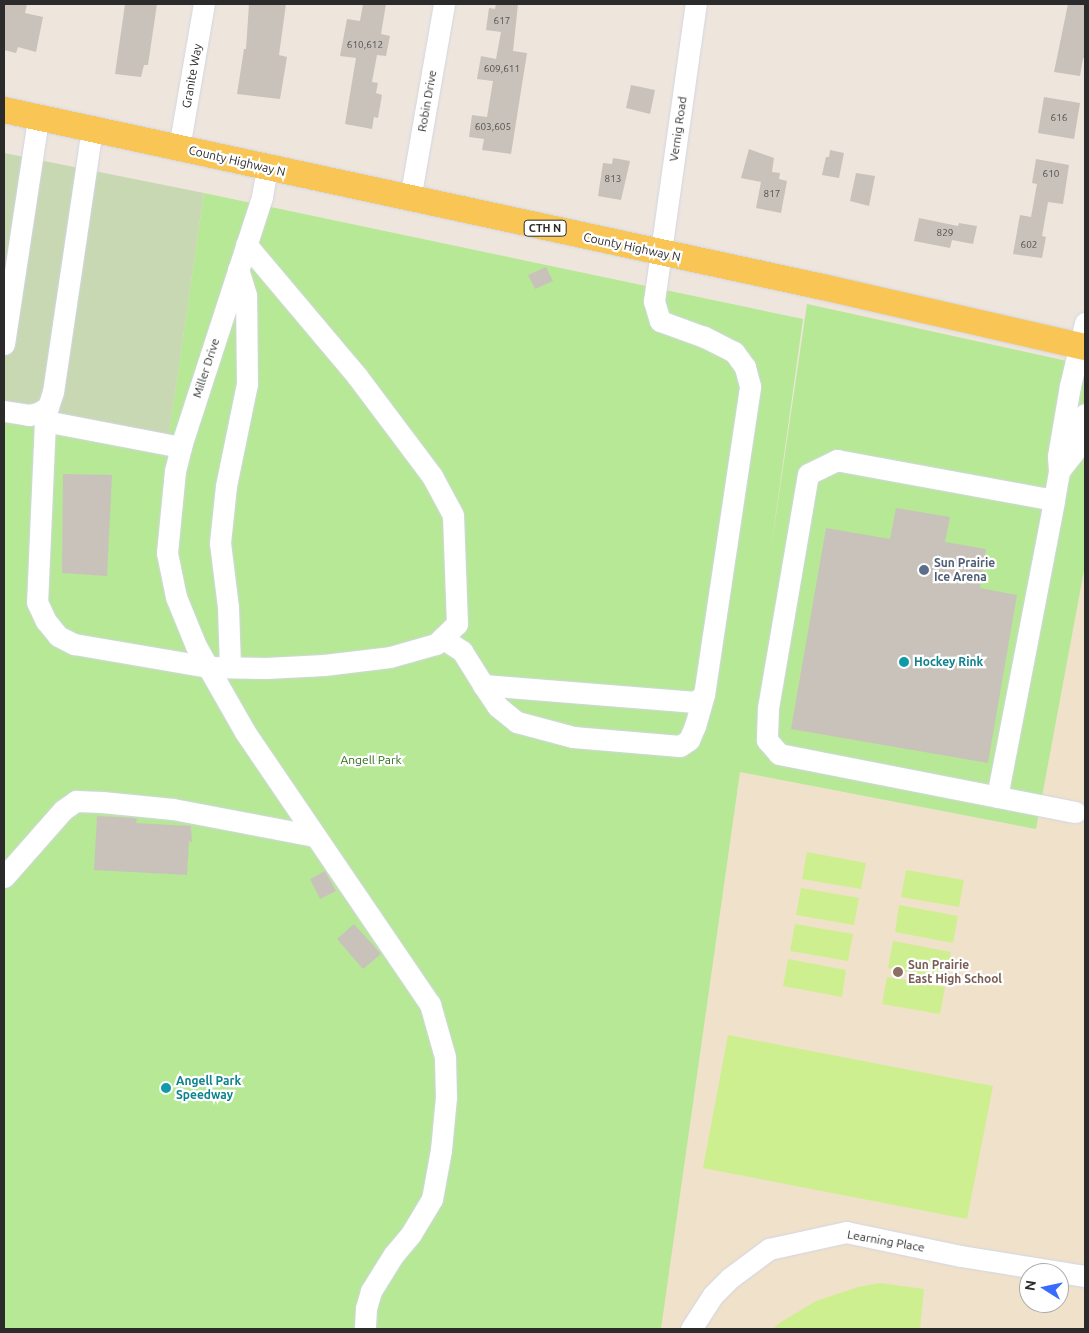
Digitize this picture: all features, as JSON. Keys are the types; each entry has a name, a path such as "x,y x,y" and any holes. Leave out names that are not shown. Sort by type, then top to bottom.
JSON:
{"main road":[{"name":"County Highway N","path":"4,110 660,254 1084,343"}],"street":[{"name":"Granite Way","path":"179,148 204,4"},
{"name":"Robin Drive","path":"410,199 444,4"},
{"name":"Vernig Road","path":"696,4 654,301 660,321 704,337 734,352 744,367 750,386 704,695"},
{"path":"4,344 38,118"},
{"path":"4,411 29,416 38,413 48,407 53,392 92,129"},
{"name":"Miller Drive","path":"267,168 262,197 180,447 169,516 167,553 176,597 196,646 245,732 430,1004 445,1057 446,1097 442,1141 432,1199 411,1234 394,1254 371,1291 366,1308 365,1329"},
{"path":"180,447 45,421 37,602 46,621 58,636 74,644 208,666 324,665 390,657 436,644 457,624 453,515 432,476 357,376 246,244"},
{"path":"230,667 228,607 220,543 226,486 247,384 246,295 238,269"},
{"path":"998,797 1060,471 1059,447 1074,366 1084,343"},
{"path":"1060,471 1080,444 1085,414"},
{"path":"1054,500 837,460 808,474 768,708 767,740 779,754 1075,812"},
{"path":"442,638 462,651 497,706 517,722 573,737 680,746 689,740 704,695"},
{"path":"483,684 694,702 704,695"},
{"path":"4,877 64,810 76,802 102,802 173,809 315,836"},
{"name":"Learning Place","path":"692,1329 714,1295 730,1278 769,1249 846,1232 960,1256 1085,1276"}],"shaded area":[{"name":"Sun Prairie East High School","path":"1085,565 1085,1329 661,1329 740,772 1036,829"}],"green space":[{"path":"4,153 204,193 166,455 4,421"},
{"name":"Angell Park","path":"204,193 803,319 770,556 807,304 1085,365 1085,565 1036,829 740,772 661,1329 4,1329 4,421 166,454"},
{"path":"807,852 866,863 861,889 802,879"},
{"path":"906,870 964,880 959,907 901,897"},
{"path":"801,888 859,898 854,925 796,915"},
{"path":"899,905 958,916 953,943 895,932"},
{"path":"795,924 853,934 848,961 790,951"},
{"path":"893,941 951,952 946,979 888,968"},
{"path":"788,959 846,970 842,997 783,986"},
{"path":"887,977 945,987 940,1014 882,1004"},
{"path":"728,1035 993,1086 967,1219 703,1168"},
{"path":"880,1283 924,1289 920,1329 773,1329 781,1322 816,1301 858,1287"}],"building":[{"path":"4,4 27,4 25,13 43,17 36,52 18,47 16,53 4,50"},
{"path":"125,4 157,4 148,65 144,65 141,77 115,74"},
{"path":"249,4 286,4 279,55 287,57 280,99 237,94 244,49 246,49"},
{"path":"363,4 386,4 381,34 390,36 386,56 377,55 372,82 378,83 376,93 382,95 378,118 374,117 372,129 345,124 356,58 340,56 347,19 360,21"},
{"path":"496,4 518,4 513,51 527,53 511,154 482,150 484,139 469,137 472,115 487,117 493,81 477,79 481,56 496,59 501,32 486,30 489,8 495,9"},
{"path":"1068,4 1085,4 1085,59 1083,58 1080,76 1054,72"},
{"path":"631,85 655,90 650,114 626,108"},
{"path":"1044,97 1080,103 1074,139 1038,133"},
{"path":"749,149 774,158 772,172 780,173 779,179 787,181 781,213 756,208 761,182 741,178"},
{"path":"830,150 844,153 839,178 822,175 826,157 829,157"},
{"path":"613,158 630,161 621,200 598,196 603,163 612,164"},
{"path":"1036,159 1069,165 1063,204 1048,202 1042,236 1046,237 1042,258 1013,254 1020,215 1031,217 1037,184 1032,183"},
{"path":"856,173 875,176 869,206 850,201"},
{"path":"919,218 958,226 959,223 977,226 973,244 952,240 950,248 914,241"},
{"path":"546,267 553,281 535,289 528,275"},
{"path":"63,474 112,475 107,576 62,573"},
{"name":"Hockey Rink","path":"896,508 950,517 945,542 986,549 980,588 1017,595 988,763 791,729 826,528 890,539"},
{"path":"97,816 137,818 136,823 191,826 192,842 189,841 187,875 94,870"},
{"path":"325,871 336,891 320,899 310,879"},
{"path":"354,924 381,954 363,969 337,939"}],"place":[{"name":"Sun Prairie Ice Arena","path":"924,570"},
{"name":"Hockey Rink","path":"904,662"},
{"name":"Sun Prairie East High School","path":"898,972"},
{"name":"Angell Park Speedway","path":"166,1088"}]}
